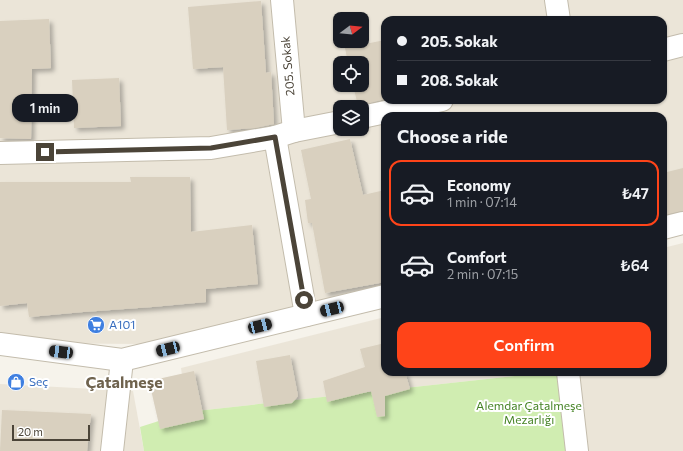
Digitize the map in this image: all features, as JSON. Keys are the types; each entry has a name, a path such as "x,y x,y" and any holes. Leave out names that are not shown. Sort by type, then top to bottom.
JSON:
{"street":[{"name":"205. Sokak","path":"282,0 284,134 306,315"},
{"path":"556,0 558,16"},
{"path":"667,49 683,45"},
{"path":"386,112 423,104"},
{"path":"369,116 381,113"},
{"path":"0,153 211,148 333,124"},
{"path":"667,227 683,223"},
{"path":"0,344 122,360 381,297"},
{"path":"117,447 122,360"},
{"path":"568,376 577,451"}],"shaded area":[{"path":"0,0 683,0 683,218 667,223 667,112 381,112 381,292 143,344 0,343"},
{"path":"683,243 683,451 569,451 567,376 667,376 667,247"},
{"path":"381,318 381,376 514,376 187,412 181,368"},
{"path":"0,384 133,391 144,451 0,451"}],"green space":[{"name":"Alemdar Çatalmeşe Mezarlığı","path":"514,376 567,376 569,451 144,451 140,427 187,412"}],"building":[{"path":"261,1 266,73 271,72 274,124 255,128 227,130 223,67 193,69 188,7"},
{"path":"49,19 51,68 32,69 31,139 0,138 0,21"},
{"path":"381,41 381,100 369,103 369,100 357,100 355,92 369,92 369,56 347,56 345,48 369,48 369,43"},
{"path":"119,78 121,126 74,128 72,80"},
{"path":"350,139 363,195 381,191 381,283 325,293 312,223 308,223 305,200 311,199 301,150"},
{"path":"683,168 683,211 667,214 667,172"},
{"path":"130,177 190,177 191,232 252,225 258,284 206,289 206,302 152,307 29,317 27,303 0,306 0,182 131,182"},
{"path":"381,344 381,376 406,376 410,389 385,396 385,416 377,417 371,391 327,402 323,381 365,367 360,349"},
{"path":"290,355 298,396 292,403 264,407 256,361"},
{"path":"194,371 204,419 160,429 149,381"},
{"path":"2,410 91,414 87,451 0,451"}],"place":[{"name":"A101","path":"96,325"},
{"name":"Seç","path":"16,382"}],"district":[{"name":"Çatalmeşe","path":"124,382"}],"route":[{"path":"45,152 211,148 275,137 304,300"}]}
